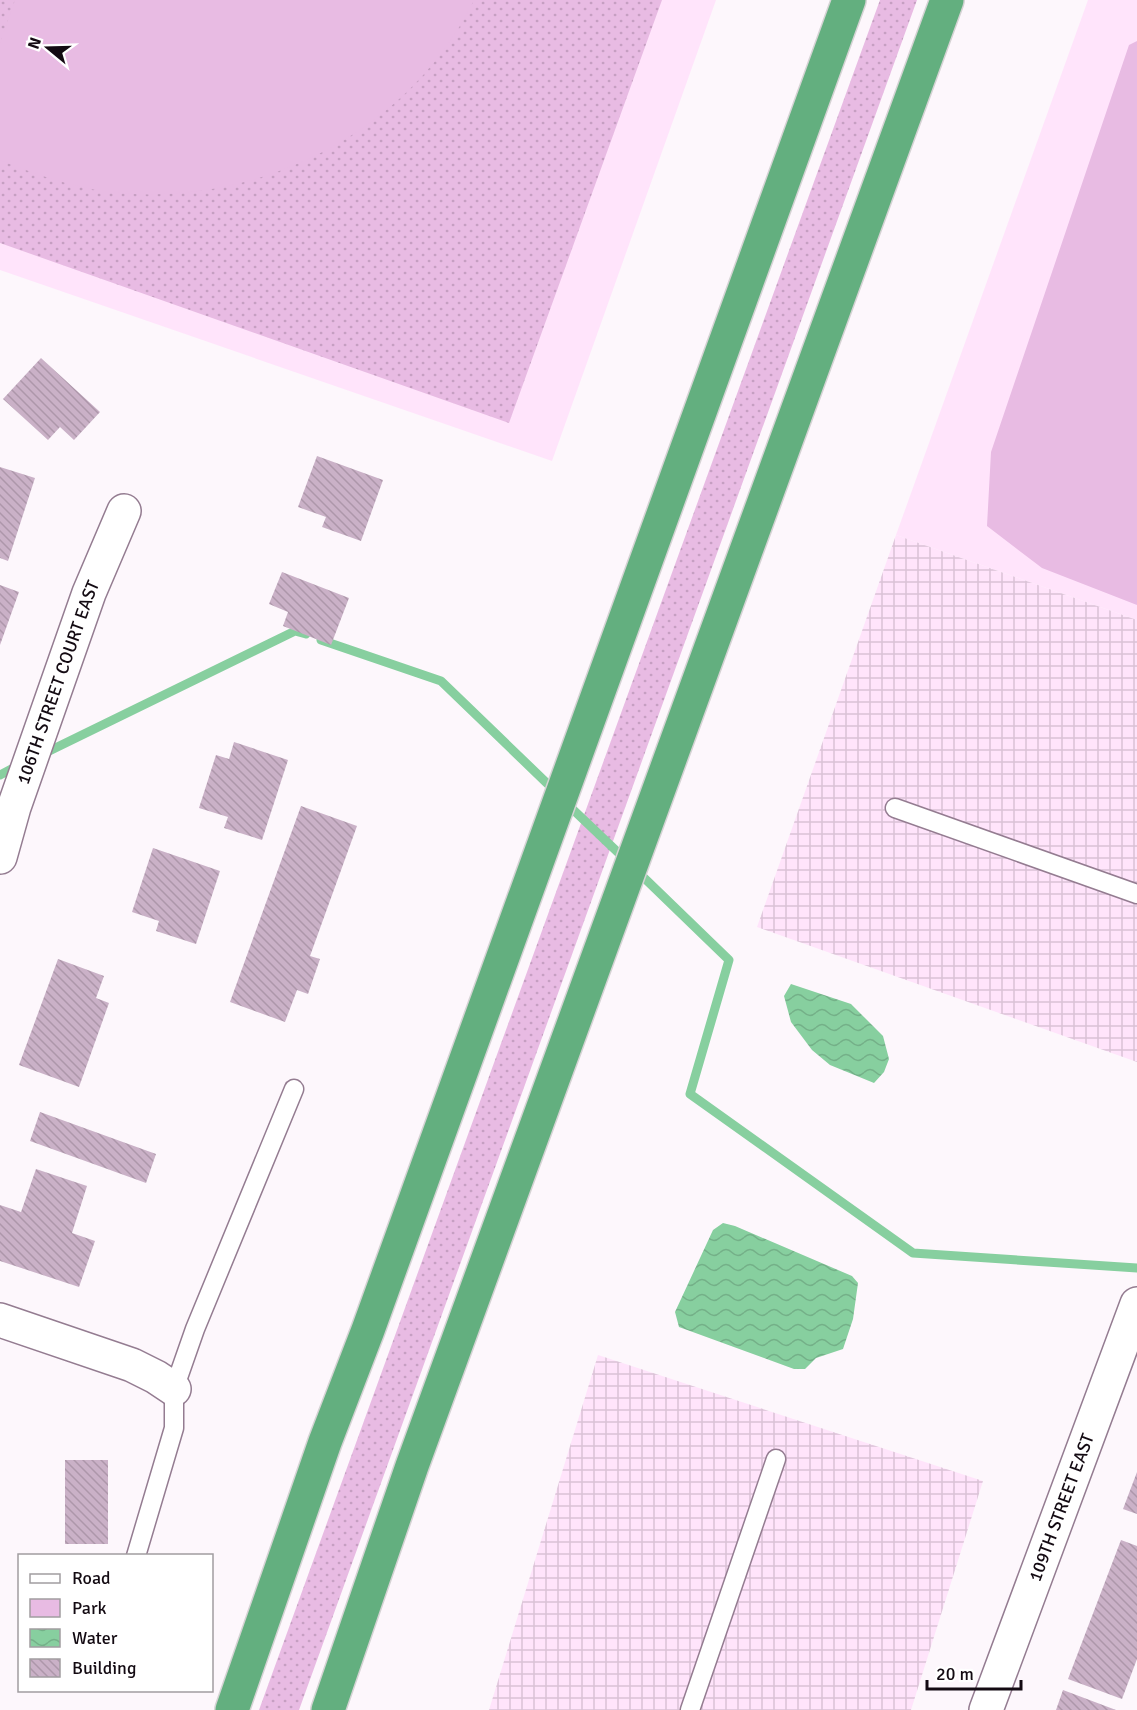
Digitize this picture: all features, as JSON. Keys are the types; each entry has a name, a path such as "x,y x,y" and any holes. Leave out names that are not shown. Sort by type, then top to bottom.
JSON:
{"highway":[{"path":"232,1710 325,1442 368,1330 849,0"},
{"path":"328,1710 420,1443 947,0"}],"street":[{"name":"106TH STREET COURT EAST","path":"0,857 14,807 88,593 124,511"},
{"name":"109TH STREET EAST","path":"986,1710 1124,1382 1137,1304"},
{"path":"0,1320 123,1362 148,1372 174,1389"}],"lane":[{"path":"895,808 1137,894"},
{"path":"136,1554 174,1428 174,1389 195,1329 294,1089"},
{"path":"690,1710 777,1459"}],"shaded area":[{"path":"0,0 716,0 552,461 0,270"},
{"path":"1088,0 1137,0 1137,620 896,535"},
{"path":"896,535 1137,620 1137,1062 757,927"},
{"path":"598,1355 983,1481 911,1710 489,1710"}],"green space":[{"path":"0,0 662,0 509,423 0,243"},
{"path":"15,0 474,0 446,47 410,89 368,124 322,153 271,174 218,188 164,194 109,192 81,187 0,160 0,43"},
{"path":"880,0 917,0 299,1710 259,1710"},
{"path":"1137,41 1137,605 1042,568 987,526 991,452 1129,45"}],"water":[{"path":"791,984 851,1004 883,1036 889,1059 884,1072 874,1083 830,1065 812,1050 791,1022 784,996"},
{"path":"723,1223 852,1276 858,1283 853,1319 843,1349 816,1358 805,1369 794,1369 679,1327 675,1312 713,1230"}],"building":[{"path":"41,358 100,412 74,440 60,427 48,440 3,399"},
{"path":"317,456 383,480 361,541 322,527 326,517 298,507"},
{"path":"0,467 35,478 8,561 0,558"},
{"path":"282,572 349,598 331,645 283,626 288,612 269,604"},
{"path":"0,585 19,592 0,645"},
{"path":"234,742 288,760 262,840 224,828 228,817 199,808 216,755 229,759"},
{"path":"301,806 357,826 310,956 320,959 308,994 297,990 285,1022 230,1002"},
{"path":"153,848 220,871 196,944 156,931 159,921 132,912"},
{"path":"58,959 104,976 96,998 109,1003 79,1087 19,1065"},
{"path":"40,1112 156,1154 146,1183 30,1141"},
{"path":"36,1169 87,1186 72,1233 95,1241 79,1287 0,1261 0,1205 21,1212"},
{"path":"65,1460 108,1460 108,1544 65,1544"},
{"path":"1137,1472 1137,1514 1123,1509"},
{"path":"1121,1540 1137,1546 1137,1659 1122,1699 1068,1679"},
{"path":"1063,1690 1116,1710 1056,1710"}],"waterway":[{"path":"43,754 295,631 306,634"},
{"path":"321,640 441,681 556,792"},
{"path":"0,775 19,765"},
{"path":"565,802 627,861"},
{"path":"637,871 729,960 690,1094 913,1253 1137,1268"}]}
